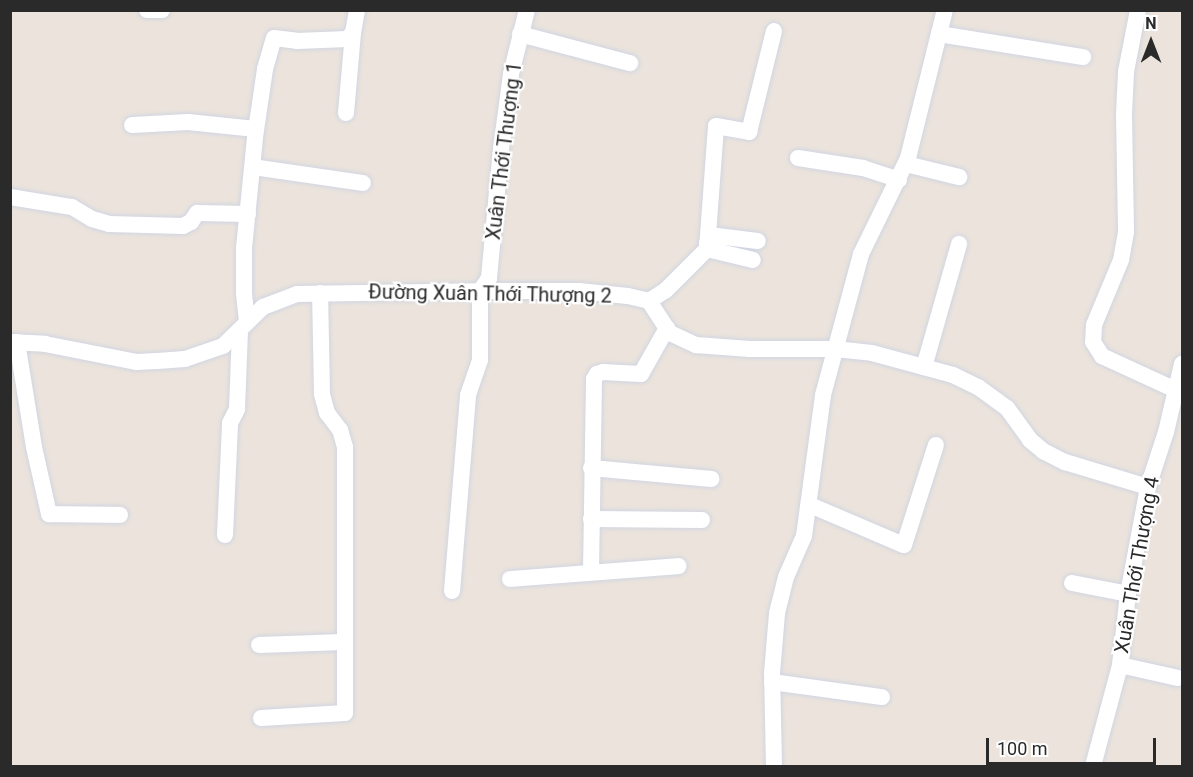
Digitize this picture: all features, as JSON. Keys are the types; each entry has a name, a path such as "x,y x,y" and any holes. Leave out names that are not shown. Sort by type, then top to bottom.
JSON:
{"street":[{"path":"147,10 162,10"},
{"path":"346,113 357,10"},
{"name":"Xuân Thới Thượng 1","path":"480,291 489,278 501,149 520,34 527,10"},
{"path":"774,766 772,682 779,599 804,536 810,505 816,429 861,254 906,164 945,10"},
{"path":"1138,10 1126,72 1124,115 1126,232 1122,260 1094,325 1094,342 1102,356 1176,390"},
{"path":"707,246 717,126 749,132 774,31"},
{"path":"225,535 230,423 237,409 244,326 248,214 256,129 265,69 274,38 297,41 348,39 353,33"},
{"path":"520,34 630,63"},
{"path":"939,34 1083,57"},
{"path":"132,125 198,122 256,129"},
{"path":"798,158 863,168 899,180"},
{"path":"906,164 958,177"},
{"path":"253,167 363,183"},
{"path":"10,197 72,207 109,224 183,226 191,222 197,213 248,214"},
{"path":"758,242 717,236 666,290 650,301 667,328 681,340 713,347 835,349 872,353 953,375 992,396 1007,408 1030,440 1043,451 1065,462 1148,487"},
{"path":"924,367 959,244"},
{"path":"707,246 753,260"},
{"path":"452,591 468,395 480,360 480,291"},
{"name":"Đường Xuân Thới Thượng 2","path":"14,342 45,344 137,362 157,362 205,354 224,346 263,307 297,294 579,291 628,296 650,301"},
{"path":"261,718 345,713 343,642 345,447 340,430 327,413 322,394 320,294"},
{"path":"591,572 594,379 597,374 641,374 667,328"},
{"path":"14,342 49,514 120,515"},
{"name":"Xuân Thới Thượng 4","path":"1093,766 1120,665 1128,594 1148,487 1166,432 1182,364"},
{"path":"1166,432 1182,436"},
{"path":"810,505 904,545 936,445"},
{"path":"591,468 711,479"},
{"path":"591,519 702,520"},
{"path":"510,579 678,566"},
{"path":"1072,583 1128,594"},
{"path":"259,645 343,642"},
{"path":"1120,665 1178,678"},
{"path":"772,682 882,697"}]}
